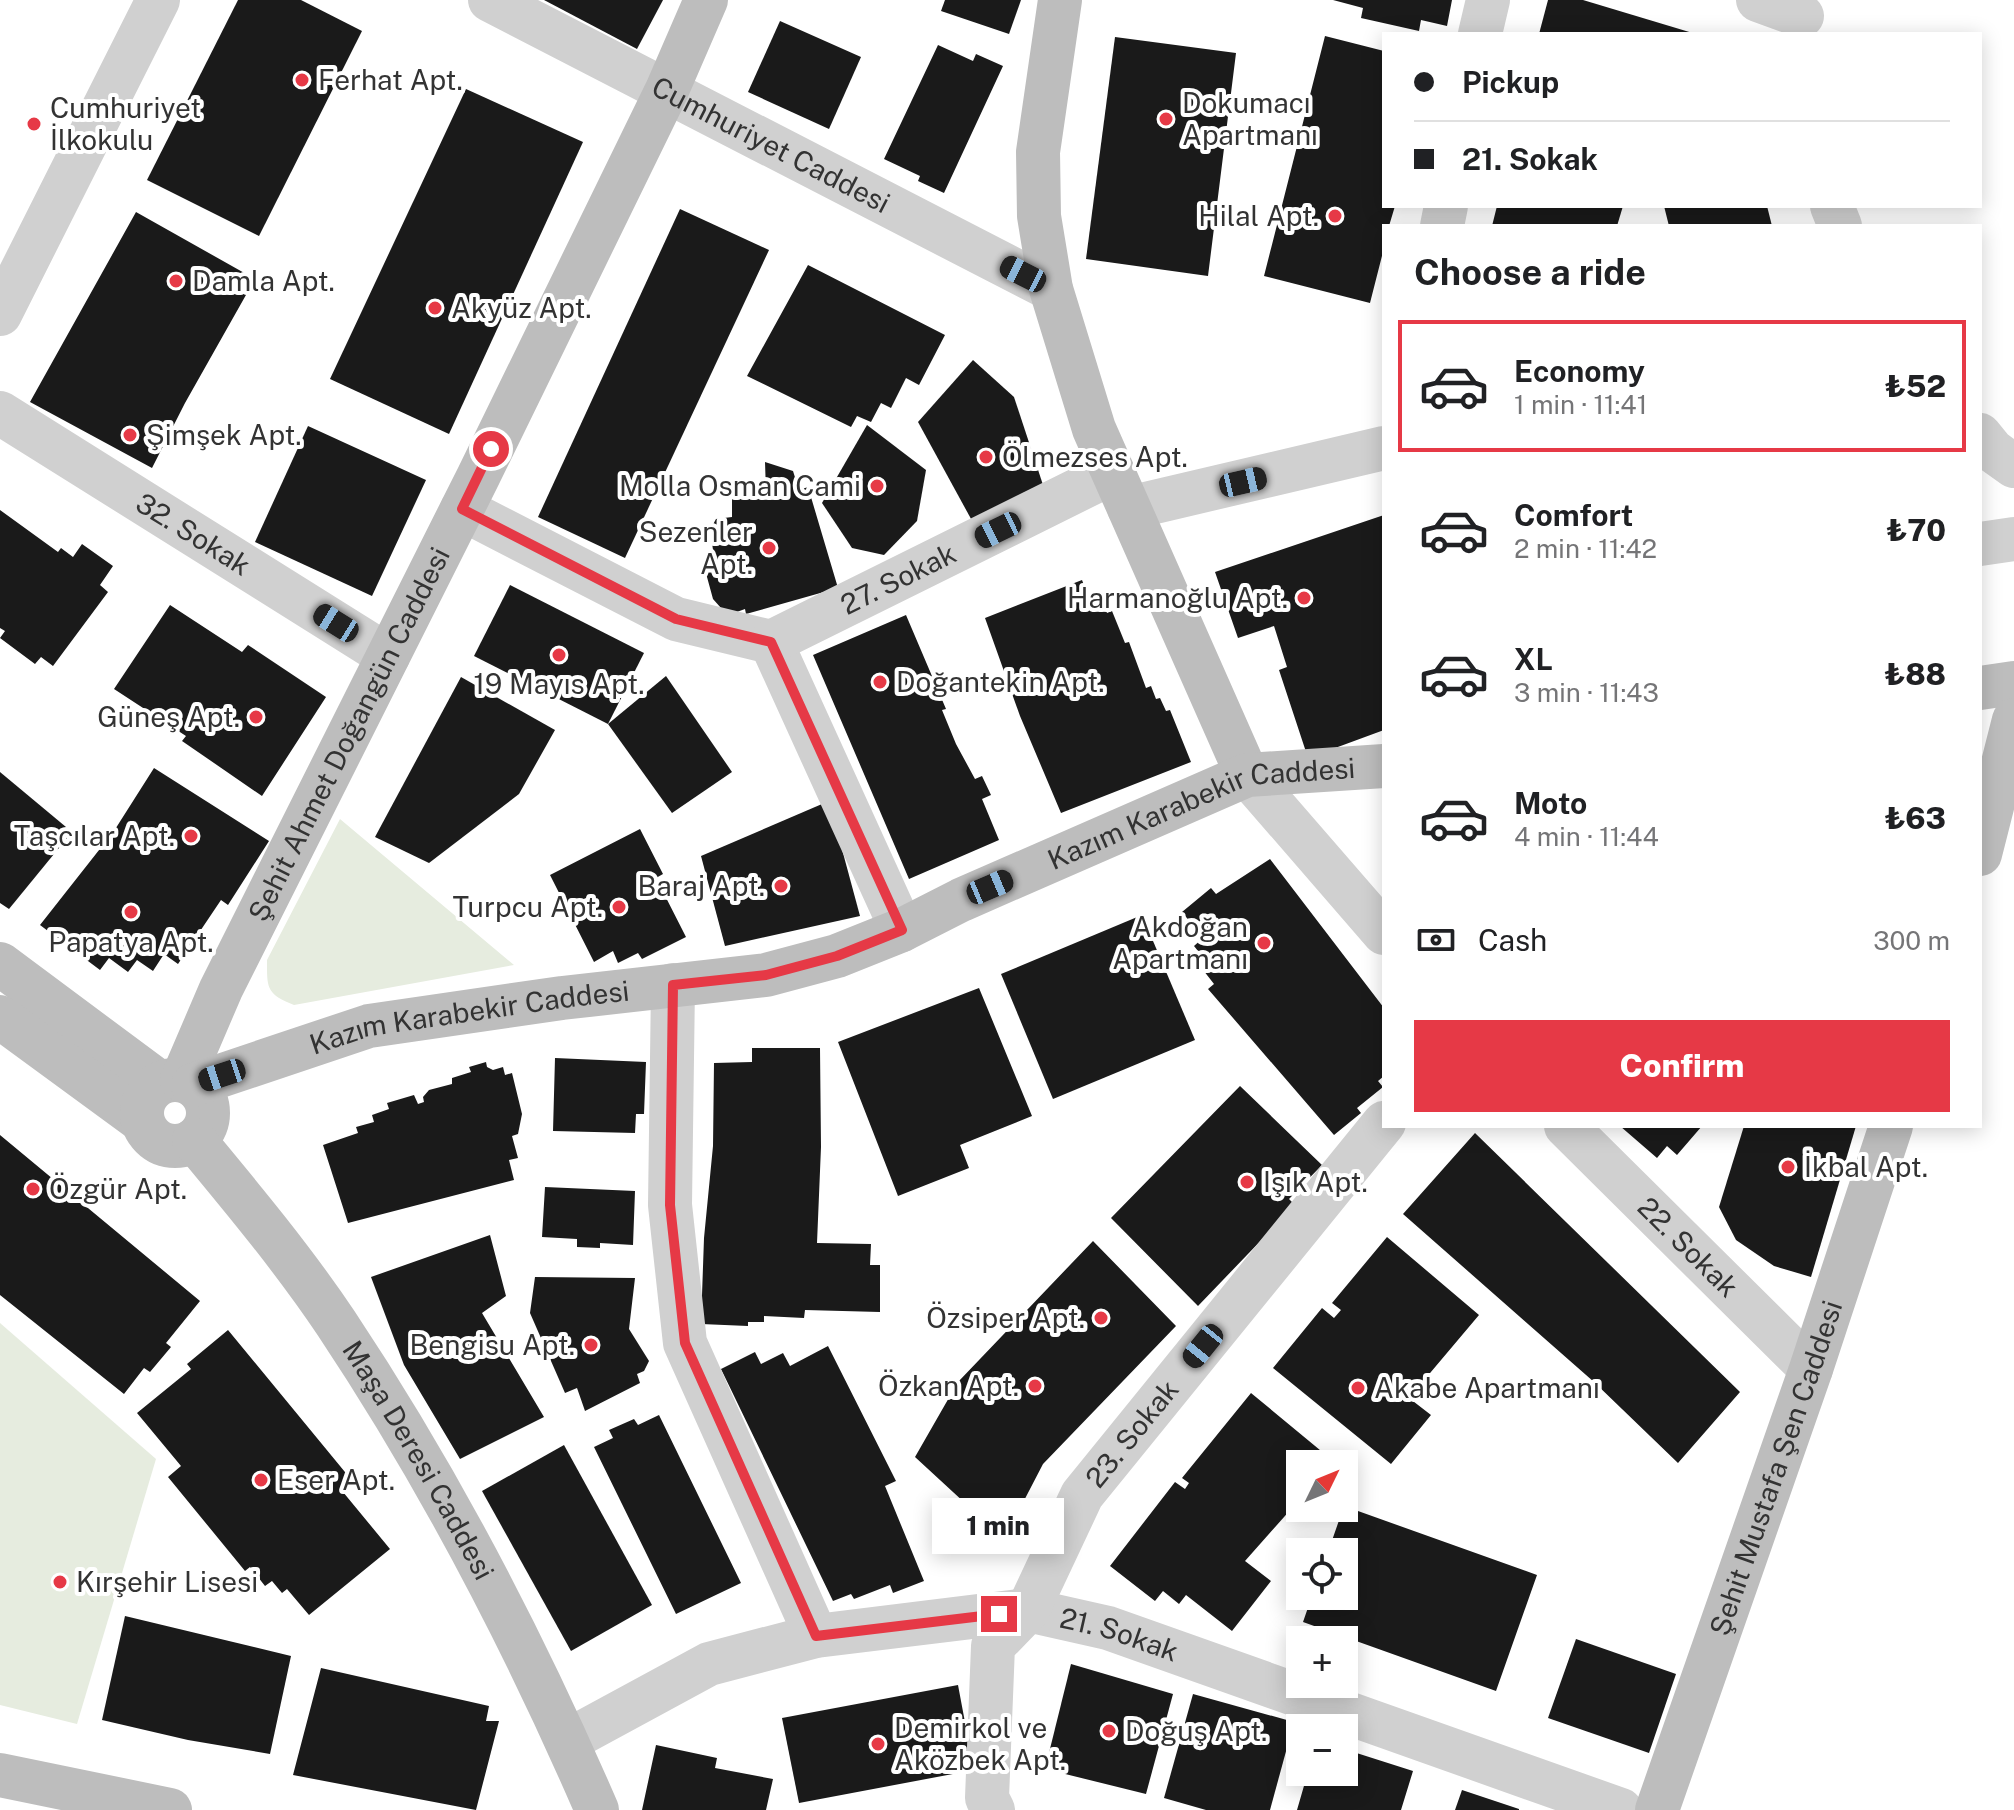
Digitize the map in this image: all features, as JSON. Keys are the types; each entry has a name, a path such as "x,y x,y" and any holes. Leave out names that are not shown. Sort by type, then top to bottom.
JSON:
{"street":[{"path":"0,314 158,0"},
{"name":"Cumhuriyet Caddesi","path":"490,0 1051,289"},
{"name":"Şehit Ahmet Doğangün Caddesi","path":"169,1092 462,509 667,90 706,0"},
{"path":"1060,0 1038,152 1039,216 1051,289 1094,429 1247,775 1382,931"},
{"path":"1480,32 1488,0"},
{"path":"1758,0 1804,17"},
{"name":"32. Sokak","path":"0,413 388,656"},
{"path":"1982,437 1993,451 2014,466"},
{"name":"27. Sokak","path":"771,642 1121,491 1382,448"},
{"path":"462,509 676,619 771,642 902,930"},
{"path":"1982,544 2014,539"},
{"path":"1982,688 2014,683"},
{"path":"1994,838 2014,720"},
{"name":"Kazım Karabekir Caddesi","path":"169,1092 369,1026 562,998 766,975 837,956 902,930 975,893 1247,775 1382,766"},
{"path":"0,964 169,1092"},
{"path":"673,985 670,1205 685,1343 816,1636"},
{"path":"0,1017 169,1092"},
{"name":"Maşa Deresi Caddesi","path":"169,1092 201,1092 208,1112 207,1122 194,1140 258,1217 335,1321 406,1435 490,1583 597,1810"},
{"name":"23. Sokak","path":"993,1810 987,1798 987,1783 993,1646 1028,1610 1082,1495 1382,1125"},
{"name":"22. Sokak","path":"1568,1128 1811,1369"},
{"name":"Şehit Mustafa Şen Caddesi","path":"1657,1810 1811,1369 1890,1128"},
{"name":"21. Sokak","path":"567,1741 709,1664 816,1636 1028,1610 1108,1628 1621,1810"},
{"path":"0,1775 170,1810"}],"shaded area":[{"path":"340,819 514,965 294,1005 273,993 268,984 267,960"},
{"name":"Kırşehir Lisesi","path":"0,1323 156,1459 77,1724 0,1705"}],"building":[{"path":"238,0 301,0 362,31 259,236 147,180"},
{"path":"544,0 663,0 637,49"},
{"path":"945,0 1021,0 1009,34 941,11"},
{"path":"1333,0 1452,0 1447,26 1421,20 1419,31 1361,18 1363,8"},
{"path":"1548,0 1583,0 1689,32 1540,32"},
{"path":"780,21 861,57 829,129 748,92"},
{"name":"Hilal Apt.","path":"1325,36 1382,50 1382,208 1394,208 1390,224 1382,224 1382,256 1370,303 1264,276"},
{"name":"Dokumacı Apartmanı","path":"1115,37 1236,53 1208,276 1086,259"},
{"path":"938,45 973,61 976,54 1003,66 944,193 918,181 920,176 884,159"},
{"path":"466,89 583,142 449,434 330,379"},
{"path":"1496,208 1622,208 1618,224 1492,224"},
{"path":"1664,208 1768,208 1772,224 1668,224"},
{"path":"680,209 769,250 625,558 538,517"},
{"path":"136,212 255,279 152,468 30,402"},
{"path":"808,265 945,335 919,385 906,378 891,408 881,403 871,422 857,416 851,427 747,376"},
{"name":"Ölmezses Apt.","path":"973,360 1014,397 1045,491 976,528 918,422"},
{"name":"Molla Osman Cami","path":"867,425 926,470 917,521 884,555 852,548 822,503"},
{"path":"308,426 426,480 372,596 255,542"},
{"name":"Sezenler Apt.","path":"765,462 793,471 799,490 808,487 838,588 746,614 745,609 734,613 721,608 713,599 704,566 715,563 710,530 716,519 732,517 732,499 766,492"},
{"path":"0,510 58,552 61,548 73,557 82,544 113,566 100,585 108,592 53,666 41,657 35,664 0,638 5,631 0,628"},
{"name":"Harmanoğlu Apt.","path":"1382,516 1382,731 1308,758 1279,670 1287,667 1274,626 1238,638 1215,572"},
{"path":"1082,580 1090,601 1101,597 1107,613 1112,611 1125,643 1129,642 1146,688 1151,686 1156,699 1160,698 1166,711 1170,710 1191,762 1061,813 1020,716 985,618"},
{"name":"19 Mayıs Apt.","path":"510,585 644,653 608,724 474,656"},
{"path":"170,605 242,652 248,645 326,697 262,796 182,741 186,736 114,689"},
{"path":"906,615 946,709 942,710 956,744 975,779 982,776 991,795 982,799 999,840 909,879 813,655"},
{"path":"666,676 732,772 672,813 608,724"},
{"path":"461,677 555,730 519,794 429,863 375,837"},
{"path":"154,768 269,841 228,905 221,900 178,964 164,954 153,971 137,960 128,972 109,958 100,970 40,925 114,831"},
{"path":"0,772 72,832 9,909 0,903"},
{"name":"Baraj Apt.","path":"829,801 860,916 725,946 701,856"},
{"name":"Turpcu Apt.","path":"640,829 663,874 656,878 686,937 642,959 638,953 618,963 613,951 594,962 550,875"},
{"path":"1270,859 1382,1005 1382,1078 1378,1081 1382,1088 1357,1108 1361,1113 1334,1135 1208,989 1214,984 1200,966 1206,961 1194,946 1203,938 1182,912 1211,888 1216,894"},
{"path":"1142,915 1195,1040 1053,1099 1001,974"},
{"path":"979,988 1032,1116 960,1145 969,1168 898,1196 838,1042"},
{"path":"752,1048 820,1048 821,1147 817,1243 871,1244 870,1265 880,1265 880,1312 805,1310 804,1318 764,1316 764,1322 748,1322 748,1326 701,1324 704,1238 713,1146 714,1063 752,1062"},
{"path":"555,1058 646,1062 644,1114 636,1114 635,1133 553,1131"},
{"path":"486,1062 487,1067 493,1070 503,1067 505,1075 512,1073 522,1114 518,1134 512,1136 518,1158 509,1160 514,1180 348,1223 323,1145 358,1133 356,1127 374,1122 372,1115 389,1109 387,1103 414,1095 418,1104 424,1102 423,1097 429,1090 452,1084 452,1078 471,1072 469,1067"},
{"path":"1240,1086 1322,1165 1289,1199 1295,1205 1198,1306 1111,1218"},
{"path":"1622,1128 1700,1128 1677,1155 1667,1146 1657,1158"},
{"name":"İkbal Apt.","path":"1743,1128 1855,1128 1811,1277 1774,1266 1736,1240 1719,1207"},
{"path":"1475,1133 1740,1392 1678,1463 1594,1382 1403,1214"},
{"path":"0,1135 200,1301 166,1343 171,1347 150,1372 144,1368 124,1394 0,1295"},
{"path":"545,1187 635,1191 633,1245 600,1243 600,1248 577,1247 577,1239 542,1237"},
{"path":"490,1235 506,1296 482,1313 544,1417 460,1459 404,1365 371,1277"},
{"path":"1387,1237 1479,1315 1409,1398 1431,1415 1391,1464 1273,1368 1322,1308 1334,1318 1341,1310 1332,1303"},
{"path":"1093,1241 1176,1326 1043,1464 1004,1539 915,1457 958,1382"},
{"name":"Bengisu Apt.","path":"535,1277 635,1278 629,1329 649,1361 644,1371 637,1374 640,1383 585,1411 577,1388 565,1393 530,1313"},
{"path":"228,1330 354,1483 343,1492 390,1549 309,1615 287,1589 282,1593 272,1581 265,1586 250,1567 245,1571 168,1477 181,1466 137,1413 191,1369 187,1364"},
{"path":"828,1346 896,1481 885,1486 924,1581 893,1593 890,1585 854,1599 851,1594 833,1601 721,1369 755,1352 761,1364 783,1353 790,1366"},
{"path":"1251,1393 1320,1450 1286,1450 1286,1515 1245,1561 1271,1581 1232,1631 1186,1595 1179,1604 1163,1591 1155,1601 1110,1566 1175,1482 1185,1489 1189,1483 1182,1478"},
{"path":"659,1415 741,1583 676,1614 594,1447 613,1438 609,1430 634,1419 638,1425"},
{"path":"564,1445 652,1605 571,1651 482,1491"},
{"path":"1358,1511 1537,1575 1496,1691 1358,1642 1358,1626 1314,1626 1303,1622 1307,1610 1358,1610 1358,1538 1333,1538 1338,1522 1358,1522"},
{"path":"125,1616 291,1656 270,1754 188,1740 102,1720"},
{"path":"1576,1639 1676,1674 1649,1753 1548,1718"},
{"name":"Doğuş Apt.","path":"1071,1664 1173,1694 1146,1794 1045,1769"},
{"path":"321,1668 489,1706 486,1721 499,1721 476,1810 293,1775"},
{"name":"Demirkol ve Aközbek Apt.","path":"958,1685 974,1770 799,1803 782,1718"},
{"path":"1193,1694 1286,1720 1286,1751 1270,1810 1206,1810 1164,1798"},
{"path":"656,1745 717,1758 715,1768 773,1779 766,1810 642,1810"},
{"path":"1358,1753 1413,1771 1401,1810 1297,1810 1304,1786 1358,1786"},
{"path":"1462,1790 1519,1809 1519,1810 1455,1810"}],"place":[{"name":"Ferhat Apt.","path":"302,80"},
{"name":"Dokumacı Apartmanı","path":"1166,119"},
{"name":"Cumhuriyet İlkokulu","path":"34,124"},
{"name":"Hilal Apt.","path":"1335,216"},
{"name":"Damla Apt.","path":"176,281"},
{"name":"Akyüz Apt.","path":"435,308"},
{"name":"Şimşek Apt.","path":"130,435"},
{"name":"Ölmezses Apt.","path":"986,457"},
{"name":"Molla Osman Cami","path":"877,486"},
{"name":"Sezenler Apt.","path":"769,548"},
{"name":"Harmanoğlu Apt.","path":"1304,598"},
{"name":"19 Mayıs Apt.","path":"559,655"},
{"name":"Doğantekin Apt.","path":"880,682"},
{"name":"Güneş Apt.","path":"256,717"},
{"name":"Taşcılar Apt.","path":"191,836"},
{"name":"Baraj Apt.","path":"781,886"},
{"name":"Turpcu Apt.","path":"619,907"},
{"name":"Papatya Apt.","path":"131,912"},
{"name":"Akdoğan Apartmanı","path":"1264,943"},
{"name":"İkbal Apt.","path":"1788,1167"},
{"name":"Işık Apt.","path":"1247,1182"},
{"name":"Özgür Apt.","path":"33,1189"},
{"name":"Özsiper Apt.","path":"1101,1318"},
{"name":"Bengisu Apt.","path":"591,1345"},
{"name":"Özkan Apt.","path":"1035,1386"},
{"name":"Akabe Apartmanı","path":"1358,1388"},
{"name":"Eser Apt.","path":"261,1480"},
{"name":"Kırşehir Lisesi","path":"60,1582"},
{"name":"Doğuş Apt.","path":"1109,1731"},
{"name":"Demirkol ve Aközbek Apt.","path":"878,1744"}],"route":[{"path":"491,449 462,509 676,619 771,642 902,930 837,956 766,975 673,985 670,1205 685,1343 816,1636 999,1614"}]}
